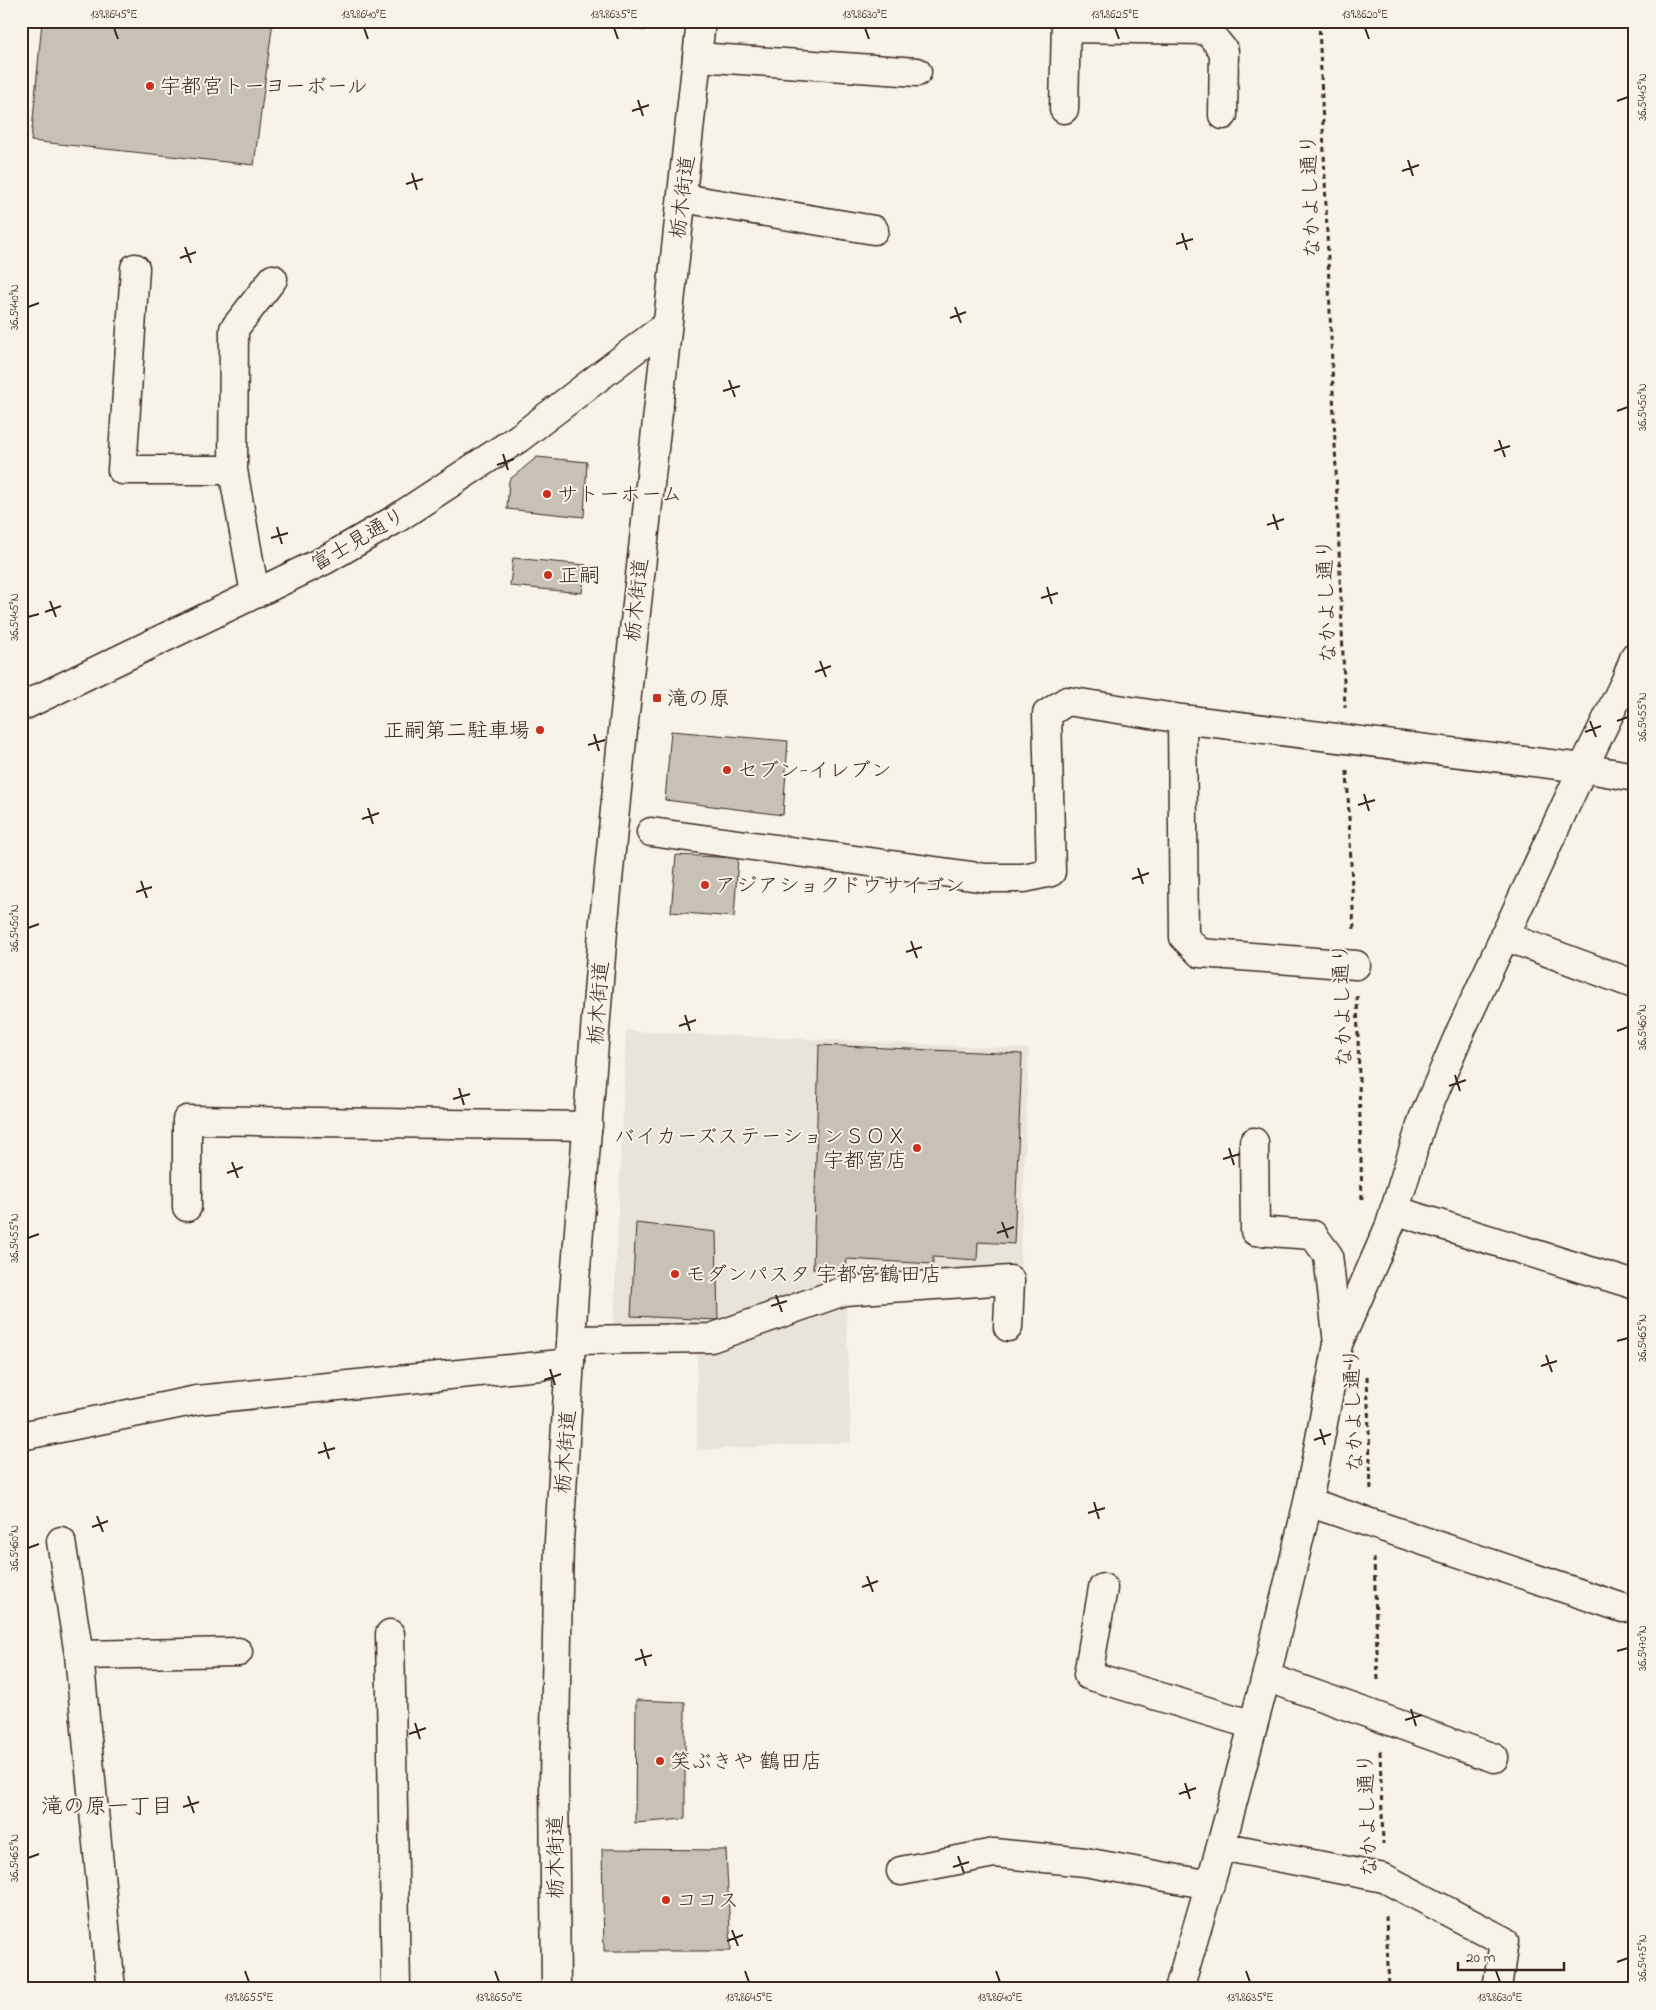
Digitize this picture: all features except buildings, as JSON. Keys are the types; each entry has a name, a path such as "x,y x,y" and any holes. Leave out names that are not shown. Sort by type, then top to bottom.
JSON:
{"street":[{"name":"栃木街道","path":"556,1989 554,1780 559,1571 571,1352 604,922 666,325 701,21"},
{"path":"1064,109 1066,24 1207,30 1224,51 1223,115"},
{"path":"697,58 917,72"},
{"path":"682,198 874,230"},
{"path":"135,268 122,470 233,470"},
{"path":"255,594 233,470 234,329 273,278"},
{"name":"富士見通り","path":"21,706 325,560 396,519 519,438 666,325"},
{"path":"1179,1989 1221,1846 1266,1677 1308,1502 1338,1344 1364,1288 1394,1210 1424,1119 1504,936 1626,680 1635,656"},
{"path":"651,832 986,878 1024,878 1051,872 1047,714 1067,702 1182,719 1583,768 1635,777"},
{"path":"1182,719 1184,937 1200,953 1356,965"},
{"path":"1504,936 1631,983"},
{"path":"187,1207 187,1120 588,1126"},
{"path":"1254,1142 1255,1231 1312,1235 1328,1255 1338,1344"},
{"path":"1394,1210 1635,1285"},
{"path":"21,1436 197,1400 571,1352 711,1338 844,1290 1010,1280 1008,1327"},
{"path":"1308,1502 1623,1608"},
{"path":"61,1540 78,1655 111,1989"},
{"path":"1103,1588 1088,1675 1253,1726"},
{"path":"390,1634 396,1989"},
{"path":"78,1655 238,1652"},
{"path":"1266,1677 1494,1758"},
{"path":"1221,1846 1384,1878 1504,1941 1497,1989"},
{"path":"901,1871 994,1853 1085,1862 1210,1885"}],"path":[{"name":"なかよし通り","path":"1318,21 1356,965 1362,1210"},
{"name":"なかよし通り","path":"1367,1366 1384,1878 1390,1989"}],"shaded area":[{"path":"597,21 646,21 645,31"},
{"path":"626,1031 1029,1049 1019,1288 846,1305 851,1442 697,1450 697,1352 609,1356 614,1314"}],"place":[{"name":"宇都宮トーヨーボール","path":"150,86"},
{"name":"サトーホーム","path":"547,494"},
{"name":"正嗣","path":"548,575"},
{"name":"滝の原","path":"657,698"},
{"name":"正嗣第二駐車場","path":"540,730"},
{"name":"セブン-イレブン","path":"727,770"},
{"name":"アジアショクドウサイゴン","path":"705,885"},
{"name":"バイカーズステーションＳＯＸ 宇都宮店","path":"917,1148"},
{"name":"モダンパスタ 宇都宮鶴田店","path":"675,1274"},
{"name":"笑ぶきや 鶴田店","path":"660,1761"},
{"name":"ココス","path":"666,1900"}],"district":[{"name":"滝の原一丁目","path":"107,1805"}]}
